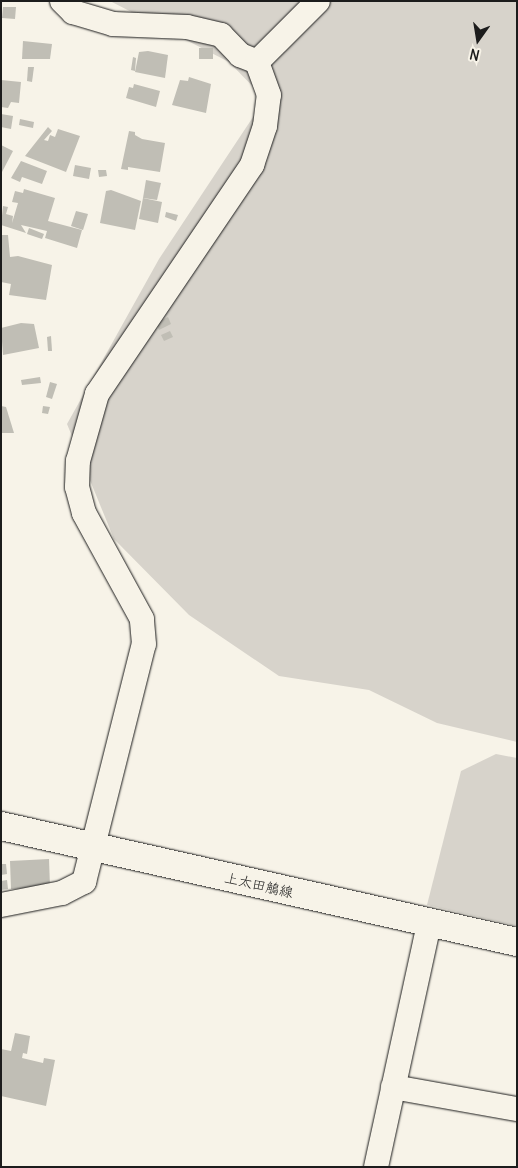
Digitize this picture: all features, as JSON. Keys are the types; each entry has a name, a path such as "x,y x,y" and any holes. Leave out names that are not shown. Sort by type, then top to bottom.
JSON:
{"main road":[{"name":"上太田鵤線","path":"1,826 517,942"}],"street":[{"path":"1,904 62,893 84,882 144,644 142,619 84,513 77,487 78,461 97,394 252,166 265,126 268,95 257,62 240,55 221,35 187,27 113,24 73,12 62,1"},
{"path":"257,62 318,1"},
{"path":"376,1167 429,923"},
{"path":"393,1087 517,1109"}],"shaded area":[{"path":"110,1 517,1 517,742 437,723 369,690 279,676 189,615 114,539 67,424 159,259 265,99 229,62"},
{"path":"496,754 517,758 517,926 427,905 461,771"}],"building":[{"path":"3,7 16,7 15,19 2,18"},
{"path":"23,41 52,44 50,59 22,59"},
{"path":"199,48 213,48 213,59 199,59"},
{"path":"148,51 168,55 165,78 135,72 139,52"},
{"path":"133,57 136,58 135,71 131,70"},
{"path":"28,67 34,67 32,82 27,81"},
{"path":"189,77 211,84 206,113 172,105 180,80 188,81"},
{"path":"1,80 21,82 19,103 11,102 8,108 1,107"},
{"path":"134,84 160,91 156,107 126,98 129,87 133,88"},
{"path":"1,114 13,116 11,129 1,127"},
{"path":"20,119 34,122 33,128 19,125"},
{"path":"48,127 52,131 44,140 48,141 50,135 55,137 58,129 80,136 66,172 25,156"},
{"path":"129,131 135,132 135,135 142,139 165,143 160,172 128,167 128,170 121,169"},
{"path":"1,145 13,151 2,172 1,172"},
{"path":"21,161 47,171 42,184 22,177 20,182 11,178"},
{"path":"75,165 91,168 89,179 73,176"},
{"path":"98,170 106,170 107,176 99,177"},
{"path":"146,180 161,183 157,200 143,198"},
{"path":"24,189 55,198 48,221 82,230 77,248 45,238 47,231 21,225 26,233 1,225 3,206 8,207 6,214 13,216 12,223 18,203 12,202 15,191 23,193"},
{"path":"111,190 141,201 135,230 100,223 106,191"},
{"path":"143,198 162,202 158,223 139,219"},
{"path":"76,211 88,214 83,230 71,226"},
{"path":"166,212 178,215 176,221 165,217"},
{"path":"29,228 44,234 42,239 27,234"},
{"path":"1,235 8,235 10,257 18,256 52,265 46,300 9,295 11,284 1,282"},
{"path":"168,317 171,324 159,330 156,323"},
{"path":"21,323 34,324 39,348 3,355 1,328"},
{"path":"170,331 173,337 164,341 161,335"},
{"path":"51,336 52,351 48,351 47,337"},
{"path":"40,377 41,383 22,385 21,380"},
{"path":"50,382 57,384 52,399 46,397"},
{"path":"1,406 6,407 14,433 1,433"},
{"path":"43,406 50,407 48,414 42,413"},
{"path":"49,859 50,887 11,889 10,861"},
{"path":"1,864 6,864 7,874 1,875"},
{"path":"7,880 8,889 1,890 1,881"},
{"path":"15,1033 30,1036 27,1054 23,1053 22,1058 43,1063 44,1058 55,1060 46,1106 1,1096 1,1049 11,1051"}]}
